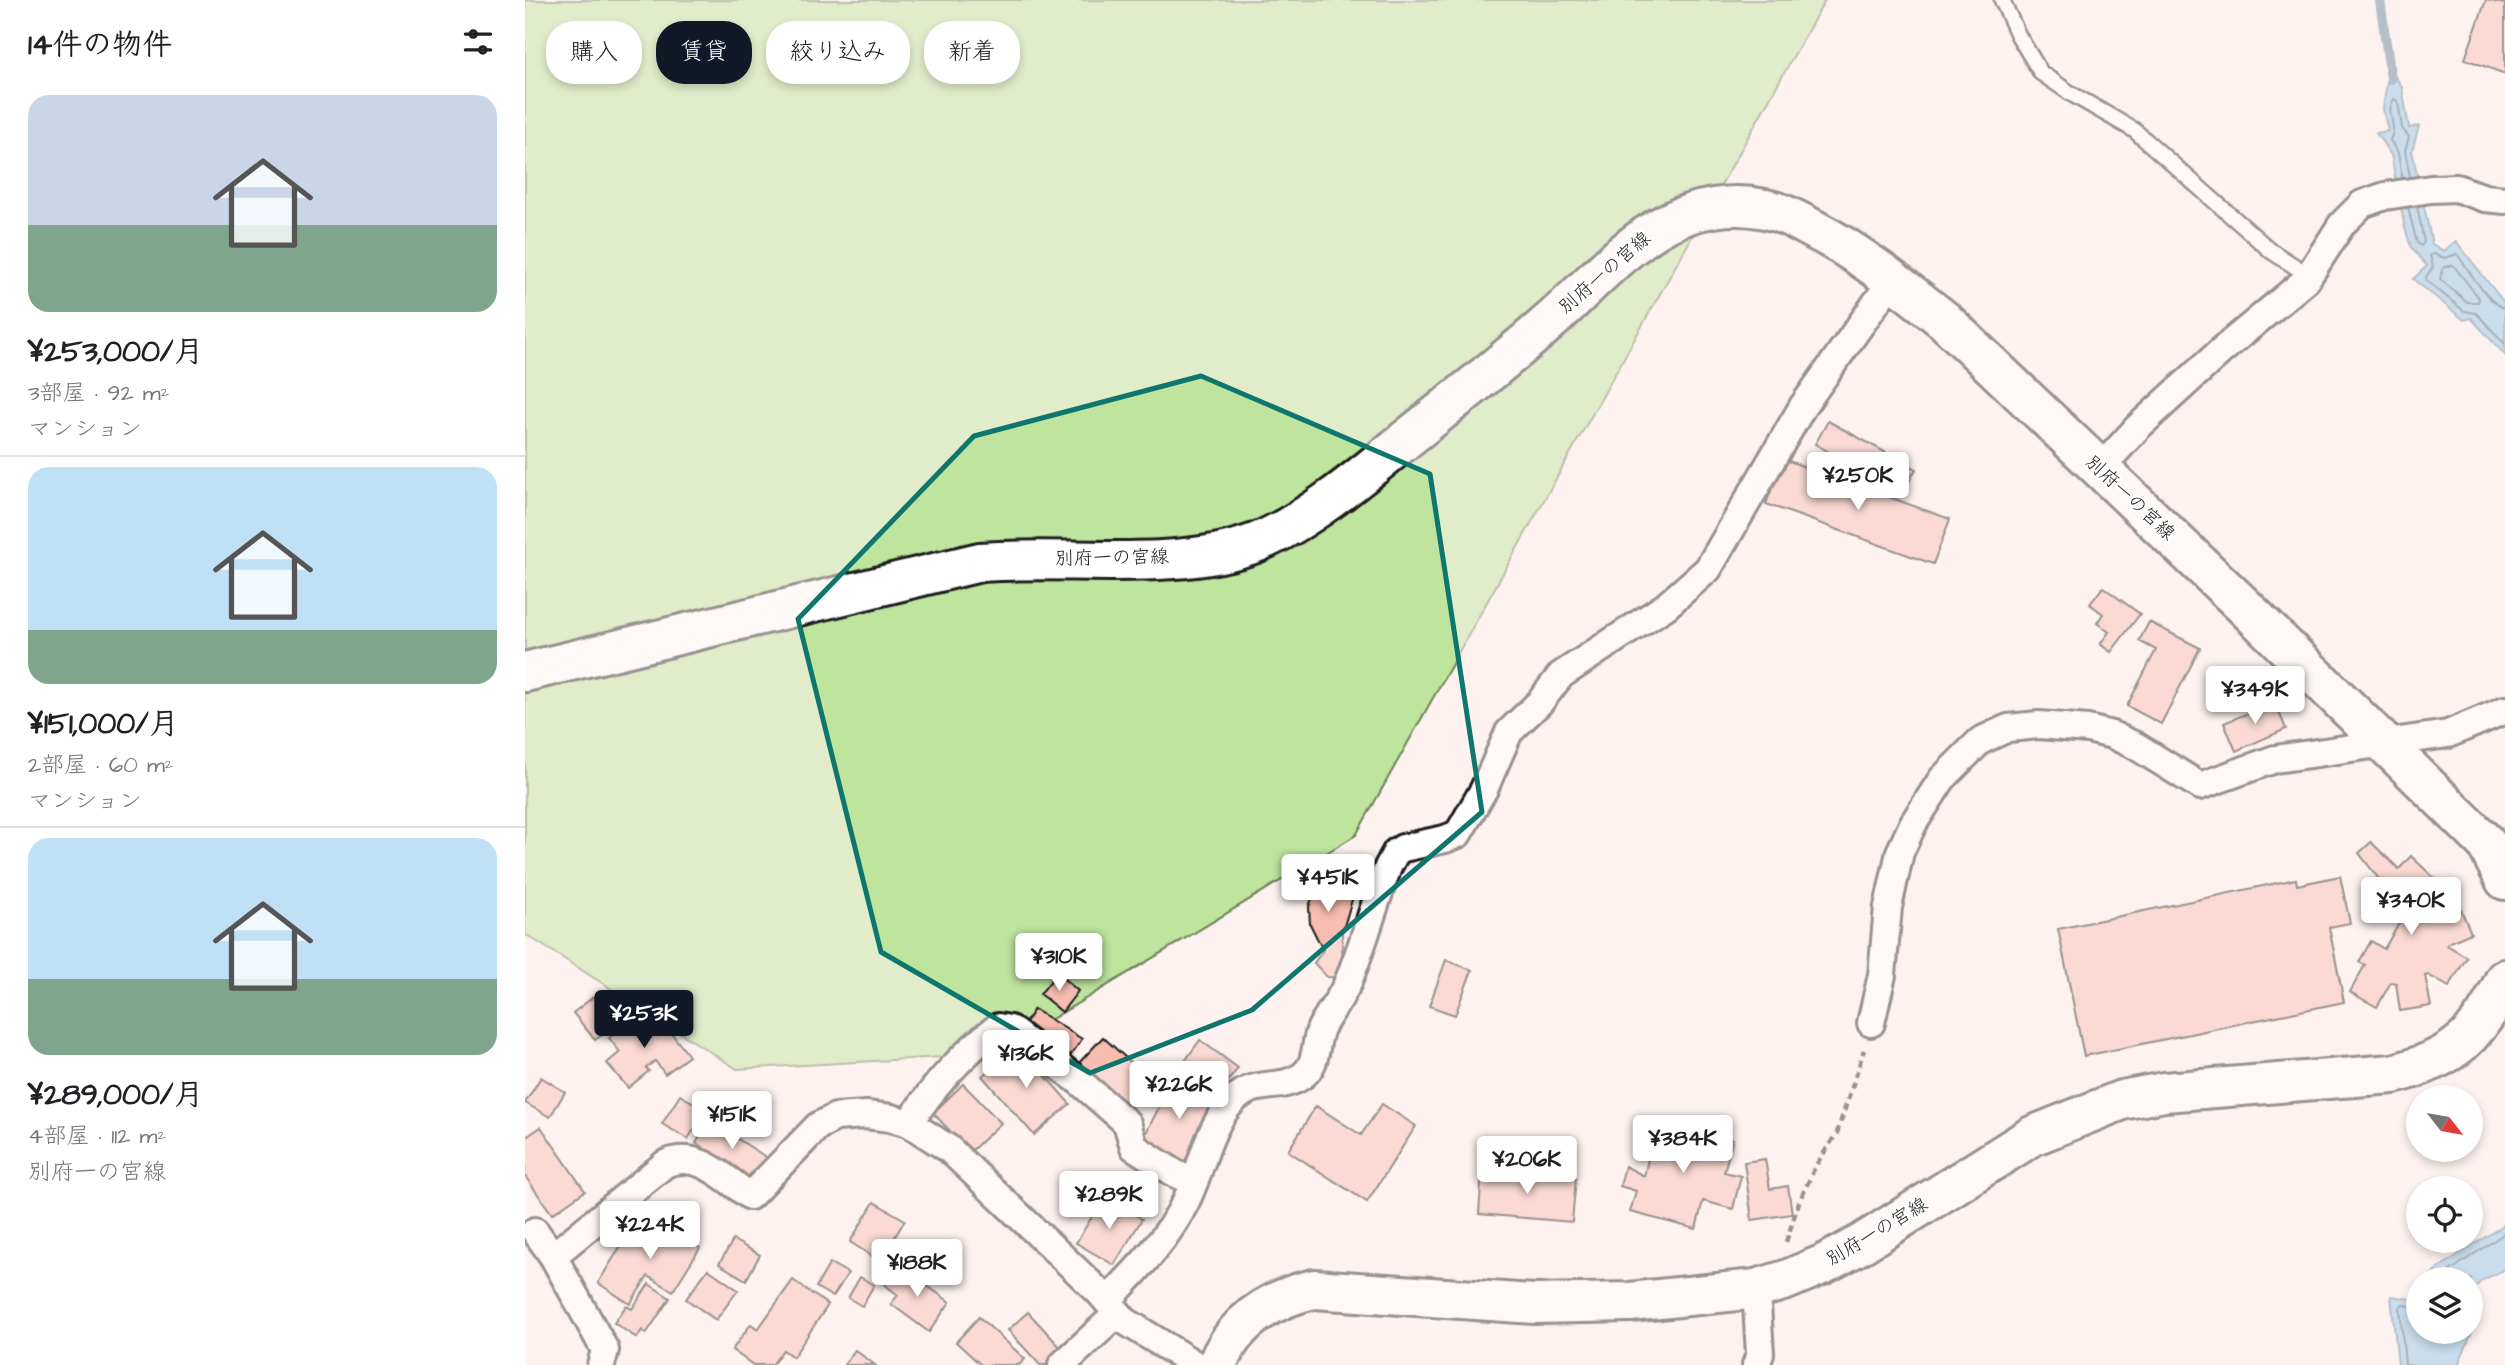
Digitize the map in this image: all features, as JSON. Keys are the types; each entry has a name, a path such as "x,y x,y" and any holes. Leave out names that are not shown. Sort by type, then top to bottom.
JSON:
{"main road":[{"name":"別府一の宮線","path":"525,672 980,562 1013,559 1160,560 1224,552 1258,542 1294,523 1364,473 1522,346 1638,241 1687,214 1715,207 1742,206 1785,214 1846,246 1944,320 2247,609 2486,843 2505,880"},
{"name":"別府一の宮線","path":"1217,1365 1234,1334 1250,1317 1291,1294 1314,1289 1535,1304 1630,1302 1765,1286 1824,1264 1861,1244 2032,1136 2122,1100 2164,1092 2393,1074 2420,1068 2445,1056 2469,1035 2491,1010 2505,979"}],"street":[{"path":"2099,470 2139,427 2221,351 2306,280 2342,224 2362,204 2431,189 2456,188 2485,198 2505,200"},
{"path":"1062,1365 1113,1307 1168,1232 1186,1202 1211,1138 1226,1109 1249,1088 1302,1076 1309,1068 1315,1056 1320,1031 1347,985 1388,867 1396,852 1458,834 1485,789 1509,732 1541,702 1561,675 1666,606 1708,569 1803,406 1893,279"},
{"path":"1871,1023 1882,975 1888,907 1900,852 1913,824 1943,779 1980,741 2008,728 2039,725 2088,729 2112,735 2136,746 2200,786 2275,759 2448,734 2505,710"},
{"path":"909,1124 950,1072 986,1036 998,1027 1010,1029 1080,1082 1127,1123 1134,1147 1176,1174 1194,1182"},
{"path":"553,1255 665,1164 676,1158 689,1158 703,1163 750,1196 818,1126 836,1117 866,1115 891,1118 909,1124 949,1149 1125,1321 1196,1365"},
{"path":"535,1231 553,1255 605,1350 601,1365"},
{"path":"1756,1365 1760,1354 1765,1286"}],"lane":[{"path":"2002,0 2018,35 2041,73 2134,130 2271,251 2299,269 2306,280"}],"path":[{"path":"1765,1286 1799,1202 1837,1133 1871,1023"}],"highlighted area":[{"path":"1201,376 1430,474 1482,812 1252,1010 1090,1073 881,952 798,619 974,436"}],"green space":[{"path":"525,0 1825,0 1356,835 994,1054 737,1069 525,934"}],"water":[{"path":"2389,67 2402,87 2409,128 2419,126 2412,151 2432,244 2444,251 2456,241 2505,304 2505,355 2471,318 2464,320 2413,279 2427,266 2411,247 2391,155 2376,133 2388,131 2383,109"},
{"path":"2505,1224 2505,1269 2483,1280 2483,1267 2440,1267 2461,1253 2483,1253 2483,1239"},
{"path":"2391,1296 2406,1298 2406,1344 2467,1344 2458,1365 2398,1365"}],"building":[{"path":"2486,0 2505,4 2505,74 2465,59"},
{"path":"1828,421 1916,469 1903,493 1815,444"},
{"path":"1783,459 1950,519 1933,564 1766,504"},
{"path":"2103,587 2140,614 2111,652 2100,644 2109,632 2097,623 2103,614 2090,604"},
{"path":"2149,622 2200,648 2161,724 2127,706 2156,650 2139,641"},
{"path":"2275,702 2286,729 2236,751 2224,723"},
{"path":"2371,842 2399,869 2411,856 2449,892 2433,909 2436,915 2459,905 2471,933 2447,945 2467,957 2449,987 2428,975 2425,976 2431,1006 2400,1011 2396,983 2391,982 2377,1007 2350,992 2365,965 2359,962 2371,941 2384,949 2405,913 2359,853"},
{"path":"1302,860 1357,883 1342,933 1343,978 1327,977 1314,963 1323,950 1310,924 1309,907 1315,889 1296,883"},
{"path":"2340,876 2350,923 2329,927 2344,1002 2084,1056 2058,929 2296,879 2297,885"},
{"path":"1446,960 1472,970 1455,1015 1429,1006"},
{"path":"1057,973 1078,991 1062,1012 1040,994"},
{"path":"593,997 615,1025 595,1040 573,1013"},
{"path":"1034,1009 1082,1039 1071,1055 1024,1025"},
{"path":"645,1010 663,1033 668,1029 689,1056 665,1074 655,1061 646,1068 649,1071 628,1088 607,1063 620,1052 609,1038"},
{"path":"1103,1037 1160,1089 1149,1102 1137,1092 1125,1106 1078,1064"},
{"path":"1200,1040 1238,1068 1218,1095 1180,1068"},
{"path":"1018,1045 1070,1104 1034,1135 982,1076"},
{"path":"541,1077 565,1092 550,1117 525,1103"},
{"path":"1172,1081 1215,1103 1185,1161 1143,1139"},
{"path":"963,1084 1001,1123 970,1152 933,1113"},
{"path":"680,1095 706,1110 688,1139 662,1124"},
{"path":"1382,1104 1416,1126 1367,1202 1288,1151 1316,1106 1361,1135"},
{"path":"1658,1119 1733,1139 1724,1172 1741,1176 1733,1209 1703,1201 1696,1229 1630,1212 1636,1191 1620,1186 1625,1166 1644,1176"},
{"path":"710,1121 769,1159 755,1181 696,1143"},
{"path":"541,1127 585,1191 552,1214 525,1176 525,1138"},
{"path":"1765,1159 1770,1189 1788,1186 1792,1214 1752,1220 1744,1162"},
{"path":"1482,1170 1576,1178 1572,1222 1479,1214"},
{"path":"1104,1197 1142,1219 1114,1265 1076,1243"},
{"path":"874,1202 905,1220 880,1261 850,1242"},
{"path":"659,1215 683,1229 679,1235 700,1248 673,1291 648,1276 630,1304 598,1283 625,1239 638,1248"},
{"path":"733,1240 760,1255 746,1280 719,1264"},
{"path":"830,1263 848,1273 833,1297 816,1287"},
{"path":"899,1266 950,1302 929,1332 891,1304 898,1295 885,1285"},
{"path":"708,1269 738,1290 716,1320 686,1299"},
{"path":"860,1277 874,1285 862,1306 848,1298"},
{"path":"793,1280 828,1305 793,1357 783,1350 772,1365 753,1365 732,1350 751,1324 758,1329"},
{"path":"649,1284 670,1298 646,1334 642,1330 637,1338 614,1323 626,1306 632,1309"},
{"path":"1028,1312 1062,1349 1046,1365 1040,1365 1008,1330"},
{"path":"979,1317 1025,1359 1019,1365 981,1365 956,1342"},
{"path":"855,1350 875,1365 844,1365"}],"waterway":[{"path":"2380,0 2391,79"}]}
